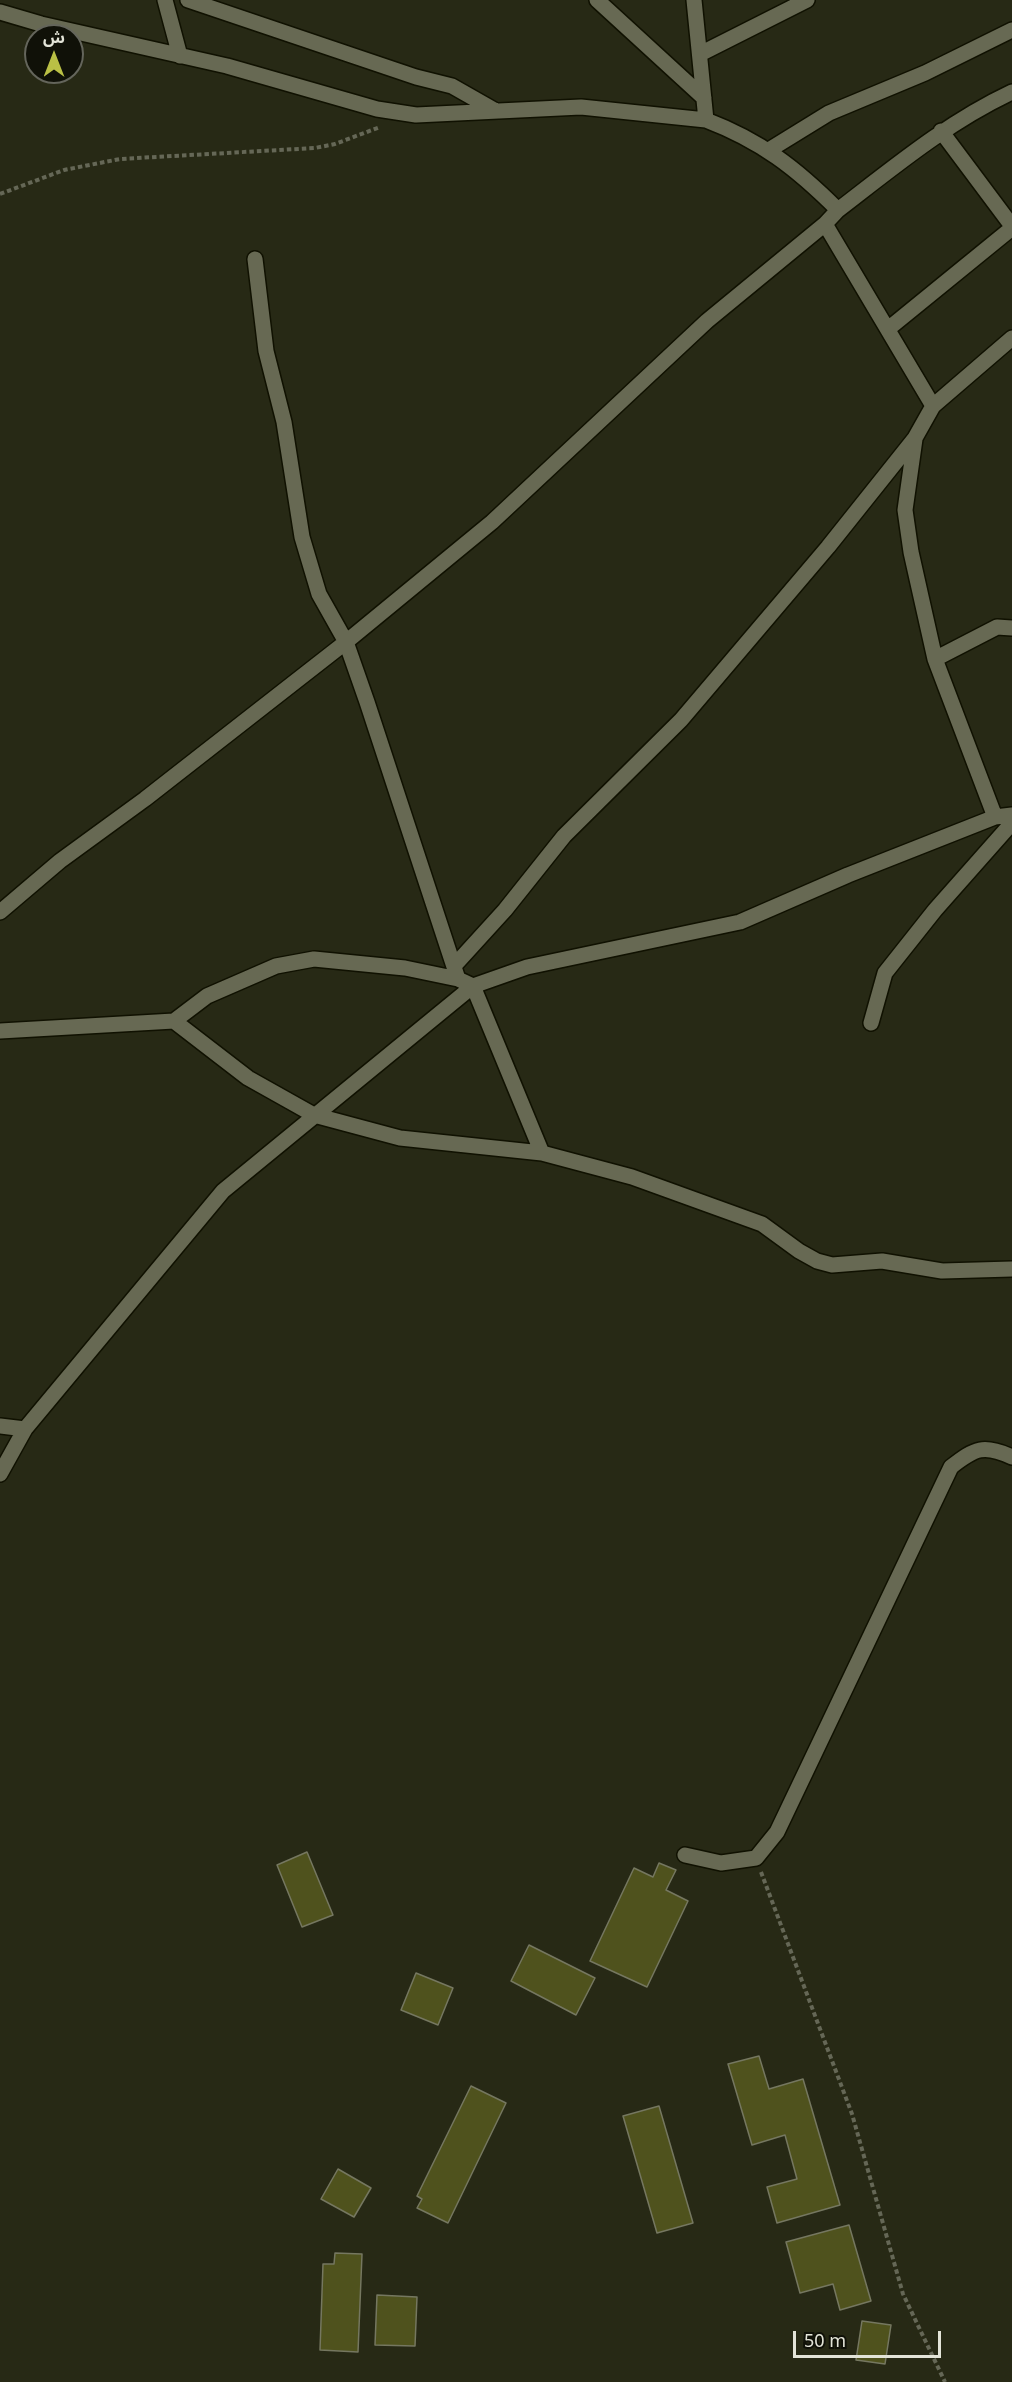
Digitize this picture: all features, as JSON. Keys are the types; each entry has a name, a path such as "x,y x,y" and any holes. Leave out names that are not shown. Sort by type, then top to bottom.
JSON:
{"street":[{"path":"165,0 180,56"},
{"path":"188,0 416,77 452,86 496,111"},
{"path":"597,0 704,98"},
{"path":"694,0 706,120"},
{"path":"700,54 807,0"},
{"path":"0,12 41,24 227,66 377,109 416,115 581,107 706,120 739,133 769,150 800,172 838,210"},
{"path":"769,150 829,112 925,72 1012,30"},
{"path":"0,912 60,861 145,799 346,642 492,522 707,321 825,224 838,210 941,131 1010,98"},
{"path":"888,329 1012,227 941,131"},
{"path":"825,224 933,406"},
{"path":"255,259 266,351 284,422 302,537 319,594 346,642 404,808 456,973"},
{"path":"456,973 564,836 681,720 828,547 915,438 933,406 1012,338"},
{"path":"915,438 905,510 911,552 935,659 995,817"},
{"path":"935,659 997,627 1011,627"},
{"path":"0,1474 25,1429 223,1191 473,986 527,967 740,922 848,875 995,817 1012,815"},
{"path":"872,1023 885,974 935,910 1012,823"},
{"path":"0,1032 174,1022 207,996 276,966 314,959 456,973 473,986 542,1153"},
{"path":"174,1022 248,1078 314,1115 400,1138 542,1153 632,1177 762,1224 799,1251 824,1263 899,1262 942,1271 1012,1269"},
{"path":"0,1426 25,1429"},
{"path":"685,1855 720,1863 756,1858 777,1832 951,1467 969,1452 992,1448 1012,1457"}],"path":[{"path":"0,194 64,170 120,159 315,148 335,144 387,124"},
{"path":"756,1858 852,2114 903,2294 945,2382"}],"building":[{"path":"307,1852 333,1915 302,1927 277,1865"},
{"path":"659,1863 676,1870 666,1890 688,1901 647,1987 590,1961 634,1868 653,1877"},
{"path":"529,1945 595,1978 576,2015 511,1981"},
{"path":"416,1973 453,1988 438,2025 401,2010"},
{"path":"759,2056 769,2089 803,2079 840,2205 777,2223 767,2187 797,2179 785,2135 752,2145 728,2064"},
{"path":"471,2086 506,2103 448,2223 417,2208 422,2199 417,2196"},
{"path":"659,2106 693,2223 657,2233 623,2116"},
{"path":"338,2169 371,2188 354,2217 321,2199"},
{"path":"849,2225 871,2301 840,2310 833,2284 800,2293 786,2242"},
{"path":"335,2253 362,2254 358,2352 320,2350 323,2264 334,2264"},
{"path":"377,2295 417,2297 415,2346 375,2345"},
{"path":"862,2321 891,2325 885,2364 856,2360"}]}
